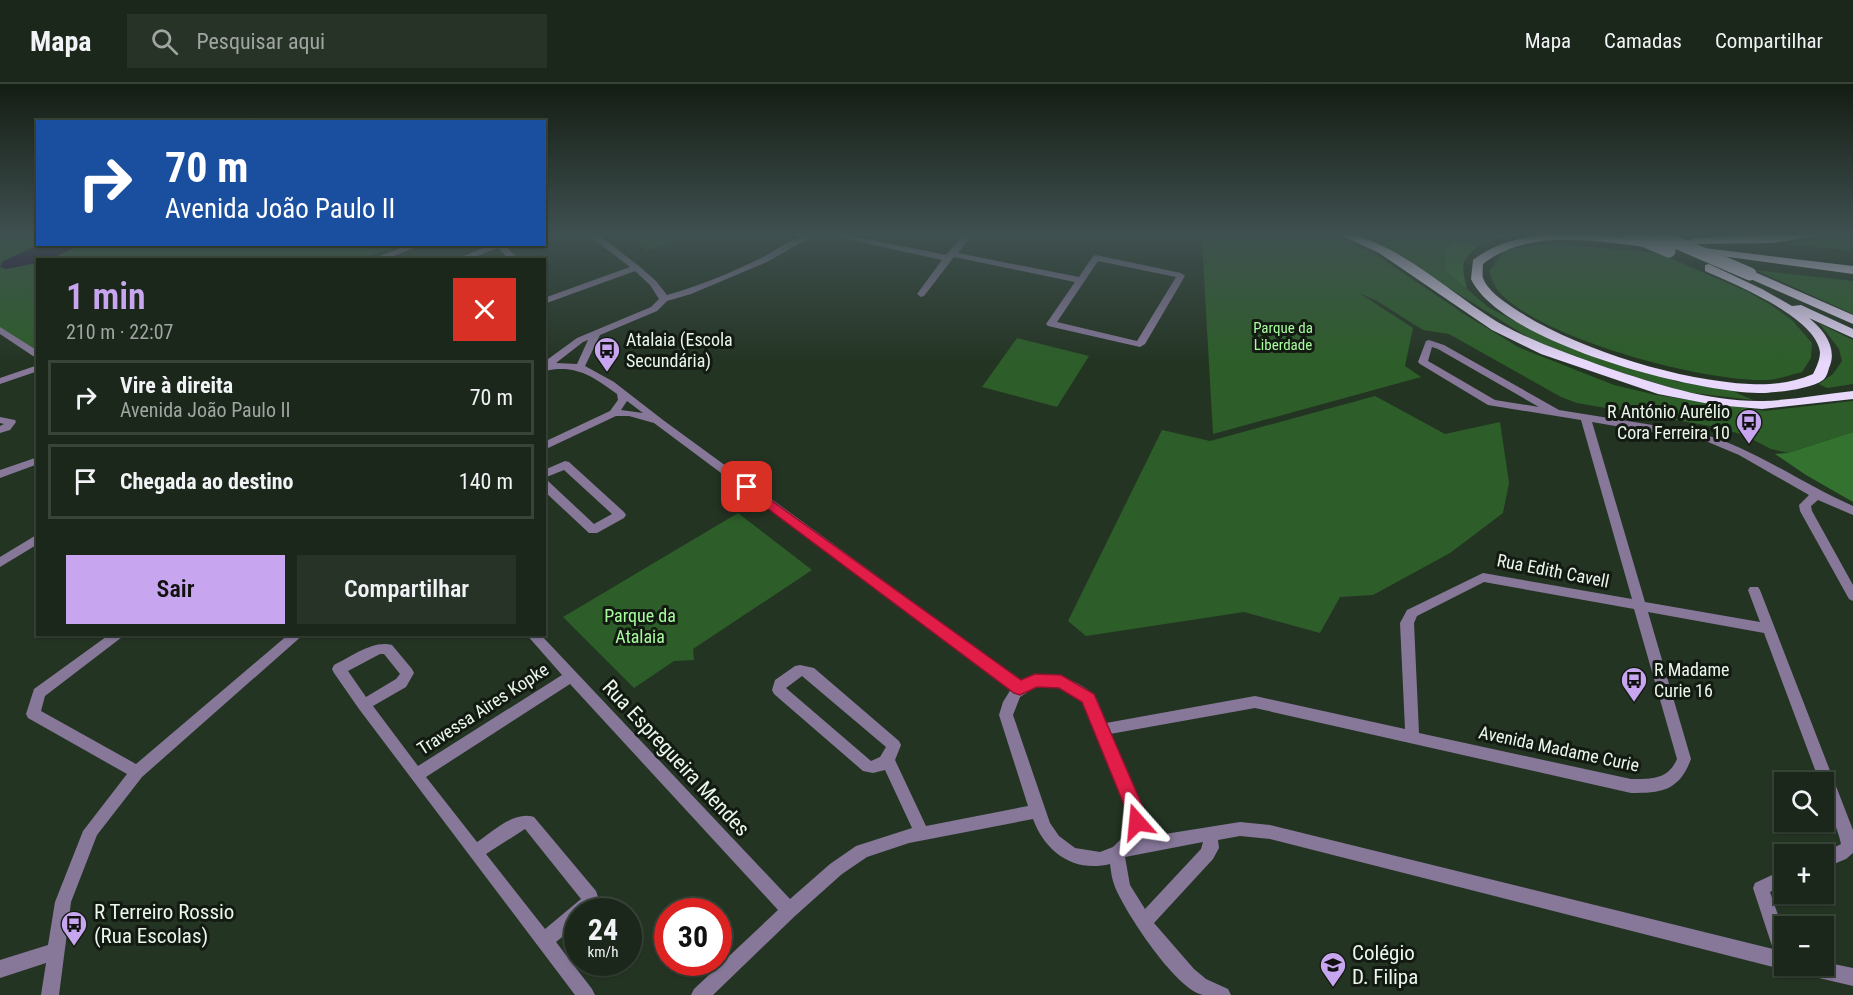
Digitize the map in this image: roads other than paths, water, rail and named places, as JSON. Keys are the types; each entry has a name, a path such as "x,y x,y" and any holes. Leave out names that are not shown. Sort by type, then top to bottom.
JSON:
{"highway":[{"path":"1421,277 1497,327 1546,351 1663,391 1762,405 1853,395"},
{"path":"1478,277 1491,298 1537,327 1636,365 1713,385 1736,387 1787,387 1818,377 1825,364 1826,351 1812,328 1777,302 1726,277"},
{"path":"1728,277 1853,334"},
{"path":"1756,277 1853,320"}],"street":[{"path":"546,300 612,277"},
{"path":"645,277 661,292 664,299"},
{"path":"546,366 566,349 654,309 664,299 725,277"},
{"path":"921,294 934,277"},
{"path":"1061,277 1080,280"},
{"path":"1083,277 1051,324 1140,344 1181,277"},
{"path":"0,330 36,354"},
{"path":"580,368 595,334"},
{"path":"1558,414 1441,347 1429,343 1424,362 1492,403 1558,414 1696,435 1719,441 1742,451 1817,495 1853,511"},
{"path":"546,368 567,366 580,368 638,404 659,422 1020,688"},
{"path":"0,381 36,370"},
{"path":"614,413 623,400 622,394"},
{"path":"546,446 614,413 630,413 659,422"},
{"name":"Avenida Madame Curie","path":"1101,730 1256,702 1631,786 1656,786 1670,780 1680,772 1684,759 1586,418"},
{"path":"0,420 11,422 6,428 0,430"},
{"path":"0,474 36,461"},
{"path":"546,472 565,465 620,515 593,530 546,486"},
{"path":"1817,495 1807,501 1806,511 1853,596"},
{"path":"0,563 36,539"},
{"name":"Rua Edith Cavell","path":"1412,736 1407,623 1412,613 1483,577 1768,630"},
{"path":"1754,590 1847,835 1849,847 1834,857"},
{"path":"117,636 39,693 33,714 137,772"},
{"path":"50,995 54,952 63,902 90,831 137,772 296,636"},
{"name":"Rua Espregueira Mendes","path":"534,636 789,910"},
{"path":"364,705 401,683 407,674 387,649 378,649 339,669 364,705 417,775 586,995"},
{"path":"800,670 809,672 894,745 888,760 877,768 868,767 779,690 780,684 800,670"},
{"name":"Travessa Aires Kopke","path":"417,775 571,676"},
{"path":"1222,995 1196,982 1144,922 1122,885 1121,851 1136,832 1136,812 1088,698 1067,685 1048,680 1035,680 1020,688 1009,698 1006,715 1045,831 1052,840 1071,854 1095,860 1121,851 1240,829 1269,832 1774,958"},
{"path":"888,760 922,834"},
{"path":"700,995 789,910 836,869 862,851 883,843 922,834 1038,811"},
{"path":"476,852 520,823 529,822 590,898"},
{"path":"1144,922 1208,854 1211,848 1210,834"},
{"path":"1774,882 1761,888 1774,928"},
{"path":"544,941 564,925"},
{"path":"0,969 54,952"},
{"path":"1834,973 1853,977"}],"place":[{"name":"Atalaia (Escola Secundária)","path":"607,373"},
{"name":"R António Aurélio Cora Ferreira 10","path":"1749,445"},
{"name":"R Madame Curie 16","path":"1634,703"},
{"name":"R Terreiro Rossio (Rua Escolas)","path":"74,947"},
{"name":"Colégio D. Filipa","path":"1333,988"}],"park label":[{"name":"Parque da Liberdade","path":"1283,336"},
{"name":"Parque da Atalaia","path":"640,626"}]}
